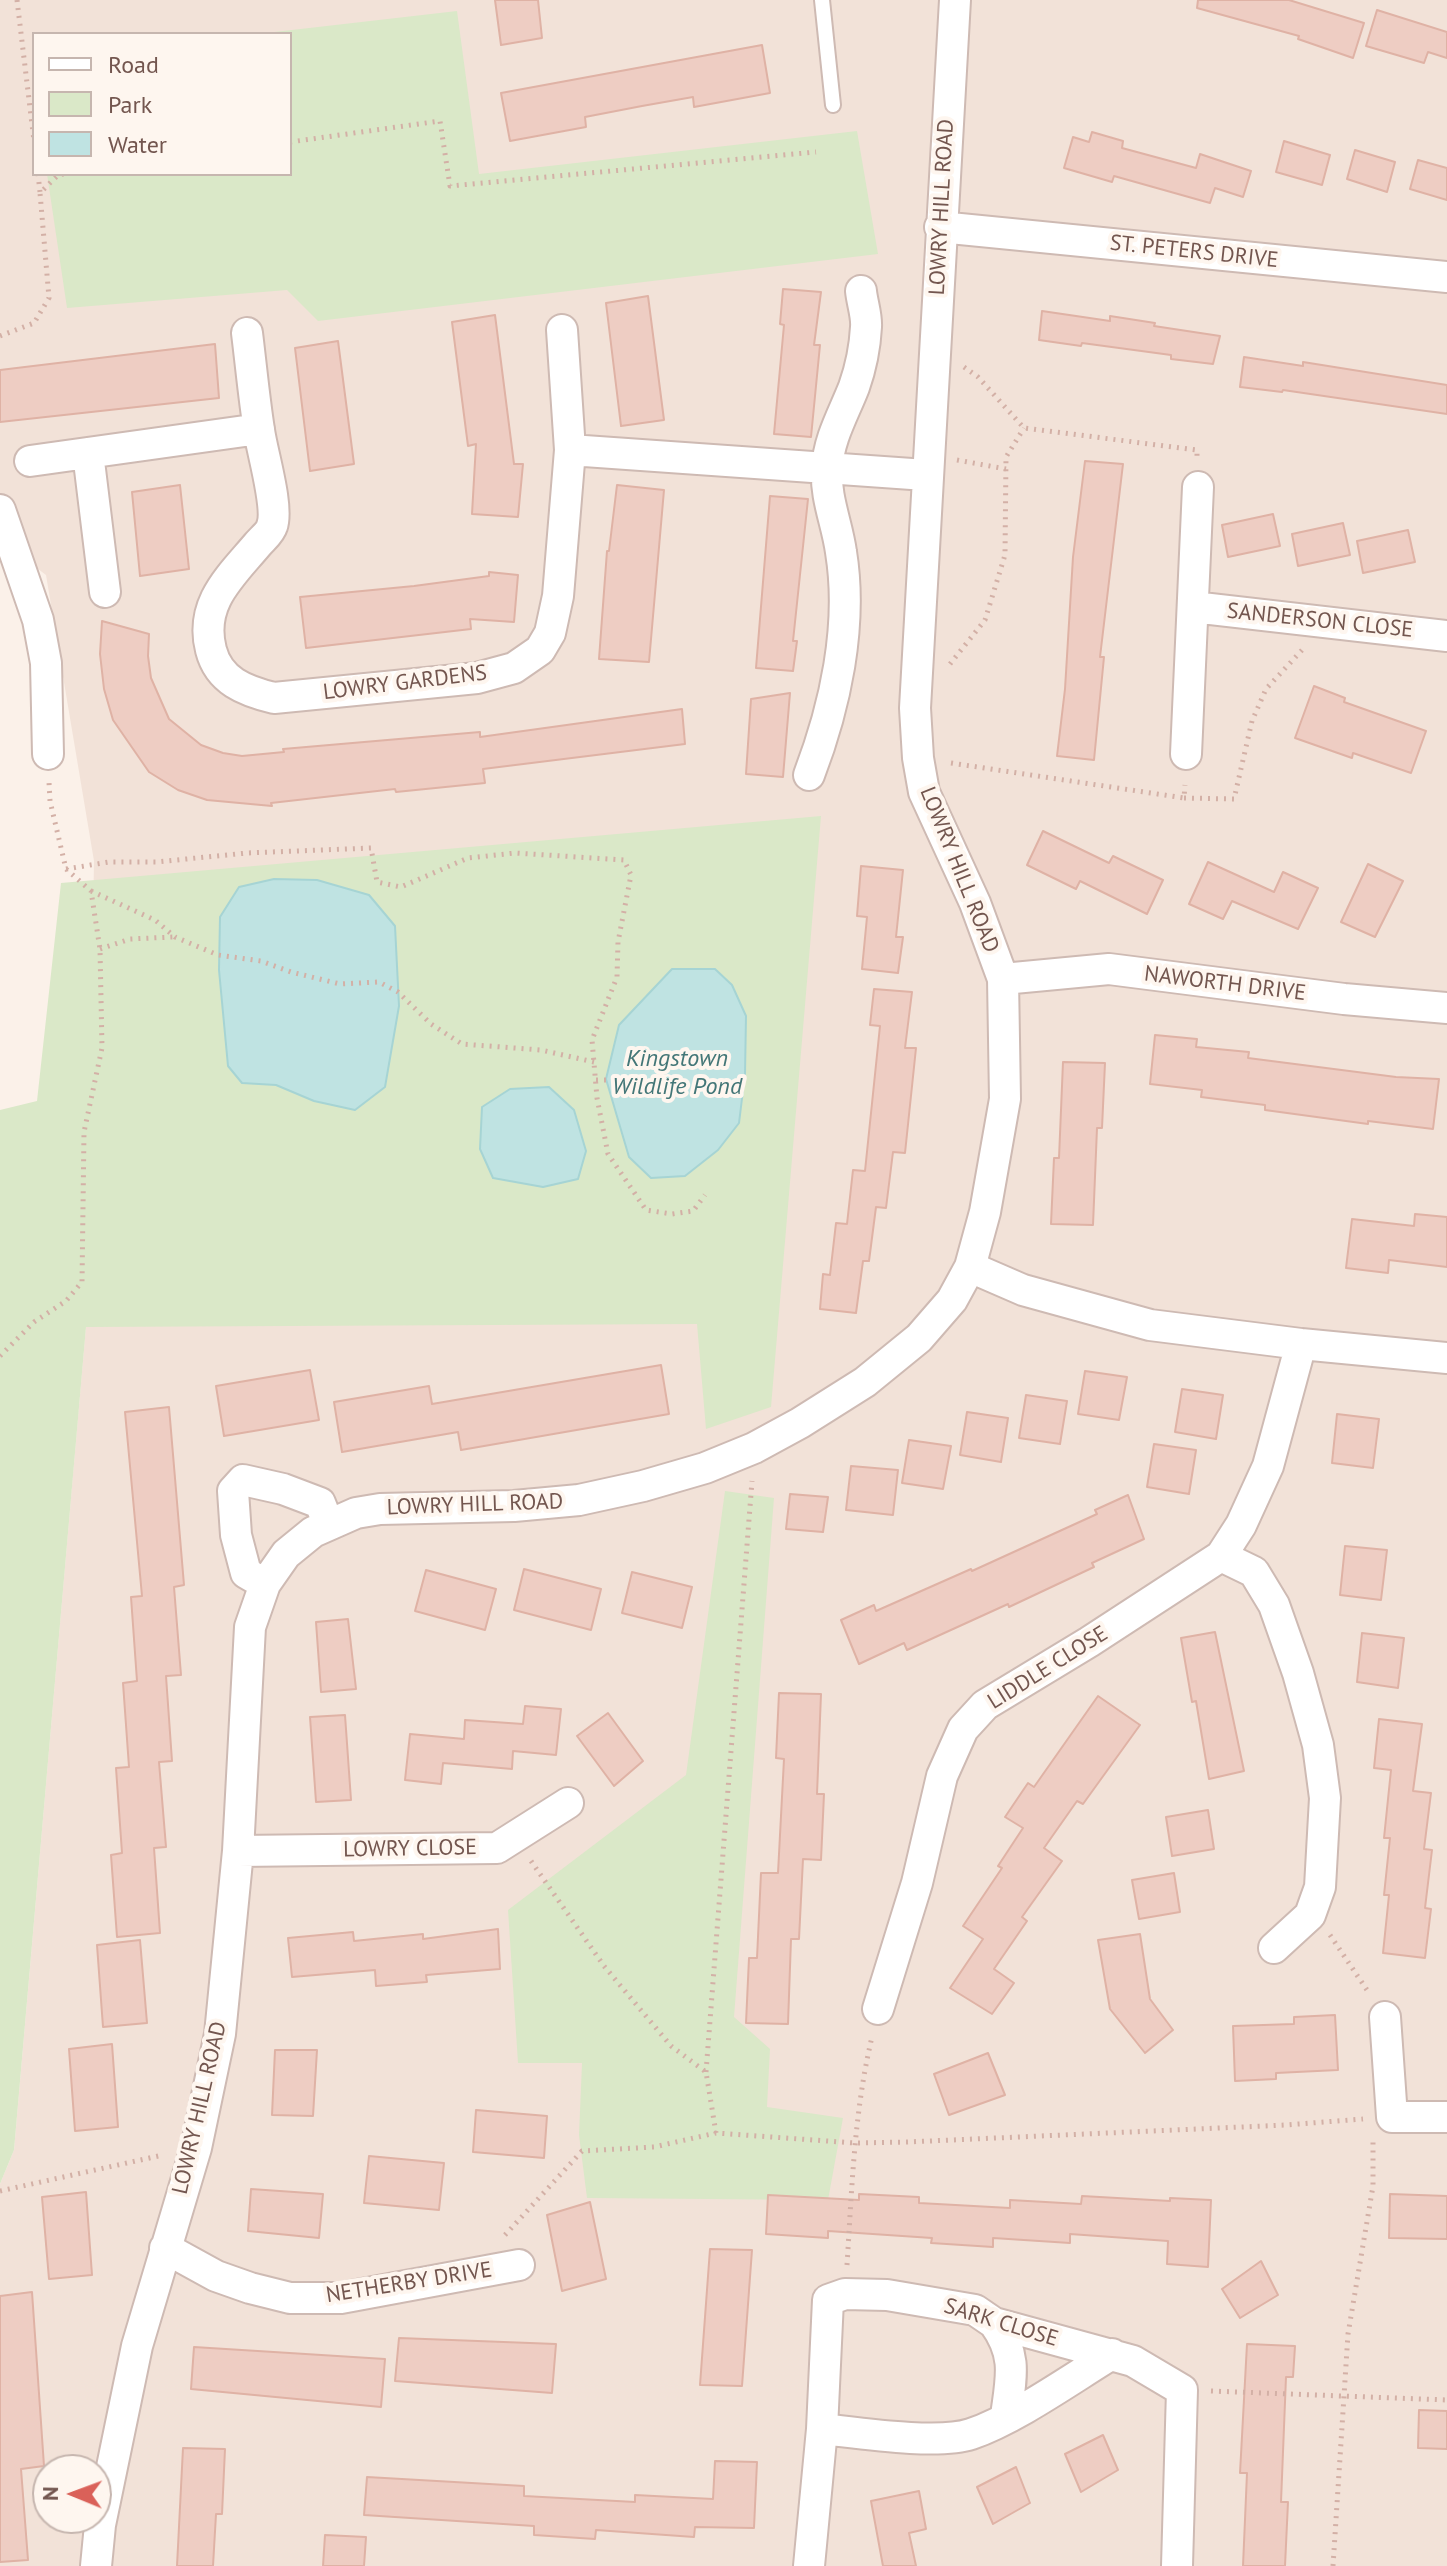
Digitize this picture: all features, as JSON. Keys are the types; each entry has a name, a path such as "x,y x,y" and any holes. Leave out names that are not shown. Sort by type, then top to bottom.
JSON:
{"street":[{"name":"LOWRY HILL ROAD","path":"96,2566 100,2525 137,2346 196,2148 220,2034 238,1851 250,1627 265,1584 286,1554 328,1523 356,1513 380,1509 514,1506 579,1500 656,1483 754,1448 865,1382 919,1338 952,1300 970,1267 985,1212 1005,1099 1003,979 975,903 924,792 915,708 955,0"},
{"name":"ST. PETERS DRIVE","path":"940,227 1447,277"},
{"path":"809,775 824,735 841,660 841,553 827,498 827,470 830,441 855,384 866,325 861,291"},
{"name":"LOWRY GARDENS","path":"247,333 259,429 274,510 272,527 215,596 208,618 208,639 213,660 225,678 248,692 274,698 477,678 514,668 540,650 550,633 558,596 570,450 562,330"},
{"path":"30,461 259,429"},
{"path":"570,450 827,470 927,465"},
{"path":"88,453 105,592"},
{"path":"1186,754 1198,487"},
{"path":"0,510 38,620 46,663 48,754"},
{"name":"SANDERSON CLOSE","path":"1193,607 1447,636"},
{"name":"NAWORTH DRIVE","path":"1003,979 1109,969 1344,999 1447,1008"},
{"path":"970,1267 1023,1290 1150,1325 1447,1358"},
{"name":"LIDDLE CLOSE","path":"878,2009 917,1883 942,1776 963,1729 985,1705 1221,1556 1241,1525 1268,1466 1301,1344"},
{"path":"265,1584 246,1573 236,1535 233,1491 243,1480 283,1489 320,1503 328,1523"},
{"path":"1221,1556 1254,1572 1274,1605 1298,1673 1318,1745 1325,1798 1320,1887 1298,1935"},
{"name":"LOWRY CLOSE","path":"238,1851 497,1848 568,1803"},
{"path":"1385,2017 1382,2118 1447,2117"},
{"name":"NETHERBY DRIVE","path":"165,2248 216,2276 290,2298 341,2298 519,2265"},
{"path":"809,2566 822,2429 828,2300 845,2294"},
{"name":"SARK CLOSE","path":"845,2294 887,2295 975,2310 994,2323 1133,2361 1182,2390"},
{"path":"994,2323 1007,2340 1012,2364 1006,2416"},
{"name":"SARK CLOSE","path":"822,2429 940,2438 969,2435 1112,2354"},
{"path":"1177,2566 1182,2390"}],"lane":[{"path":"822,0 833,105"}],"path":[{"path":"17,0 32,124"},
{"path":"292,142 440,121 450,186 816,152"},
{"path":"0,336 34,323 49,298 38,176"},
{"path":"40,193 57,176"},
{"path":"934,344 978,377 1024,428 1197,450 1198,487"},
{"path":"915,708 985,620 1005,555 1006,457 1024,428"},
{"path":"927,465 1006,469"},
{"path":"918,758 1184,798 1234,799 1252,721 1266,689 1332,622"},
{"path":"48,754 50,801 66,869 91,891 155,920 175,937 218,955 261,961 340,984 379,982 398,992 431,1024 462,1044 541,1050 594,1062"},
{"path":"1184,798 1186,754"},
{"path":"66,869 109,862 156,862 247,853 371,848 377,882 389,887 401,887 468,858 515,853 624,860 631,875 618,942 617,977 592,1040 608,1154 646,1210 672,1214 693,1211 705,1195"},
{"path":"0,1356 34,1322 66,1301 82,1282 84,1132 102,1048 100,949 91,891"},
{"path":"100,949 130,939 175,937"},
{"path":"596,1080 633,1080"},
{"path":"716,2133 706,2072 754,1448"},
{"path":"515,1837 604,1966 671,2046 706,2072"},
{"path":"1298,1935 1332,1937 1385,2017"},
{"path":"845,2294 855,2143 863,2075 878,2009"},
{"path":"505,2235 582,2151 654,2147 716,2133 855,2143 1270,2126 1382,2118 1348,2334 1333,2566"},
{"path":"0,2191 196,2148"},
{"path":"1182,2390 1447,2400"}],"shaded area":[{"path":"0,0 1447,0 1447,2566 0,2566 0,2184 14,2150 86,1326 94,861 46,575 0,540"}],"green space":[{"path":"457,11 479,174 857,131 878,254 318,321 287,290 67,308 47,176 292,176 292,32 274,32"},
{"path":"821,816 771,1407 706,1429 697,1324 86,1327 14,2150 0,2184 0,1110 37,1101 61,883"},
{"path":"725,1491 774,1498 734,2017 770,2049 767,2107 843,2118 828,2200 587,2198 579,2135 582,2063 518,2063 508,1910 686,1775"}],"water":[{"path":"274,879 317,880 369,895 395,926 399,1006 385,1087 355,1110 314,1101 276,1085 242,1083 228,1066 219,970 220,917 239,887"},
{"name":"Kingstown Wildlife Pond","path":"672,969 715,969 732,985 746,1016 745,1074 739,1123 718,1150 685,1176 651,1178 629,1157 606,1079 619,1025"},
{"path":"549,1087 574,1110 586,1151 578,1179 543,1187 493,1178 480,1149 482,1107 510,1089"}],"building":[{"path":"495,0 538,0 542,38 501,45"},
{"path":"1198,0 1289,0 1364,23 1353,58 1298,39 1299,36 1197,8"},
{"path":"1377,10 1447,32 1447,58 1428,52 1424,63 1366,46"},
{"path":"762,45 770,93 694,107 693,97 642,106 585,117 586,127 510,141 501,93"},
{"path":"1092,132 1123,141 1122,148 1196,168 1200,154 1251,171 1243,197 1215,188 1210,203 1114,176 1112,182 1064,168 1073,137 1089,142"},
{"path":"1284,141 1330,155 1322,185 1276,172"},
{"path":"1355,150 1395,162 1387,192 1347,179"},
{"path":"1418,160 1447,168 1447,200 1410,189"},
{"path":"783,289 821,292 814,345 820,345 811,437 774,434 784,325 780,324"},
{"path":"648,296 664,420 621,426 606,303"},
{"path":"1042,311 1110,321 1110,316 1220,336 1213,364 1171,359 1171,355 1039,340"},
{"path":"495,315 514,464 523,464 518,517 472,514 476,444 468,446 452,322"},
{"path":"338,341 354,464 310,471 295,348"},
{"path":"215,344 219,398 0,422 0,370"},
{"path":"1244,357 1303,366 1303,362 1447,385 1447,414 1283,390 1240,387"},
{"path":"1085,461 1123,464 1100,657 1104,657 1094,760 1057,756 1065,689 1073,557"},
{"path":"180,485 189,569 140,576 132,492"},
{"path":"617,485 664,490 649,662 599,659 607,551"},
{"path":"770,496 808,499 793,641 797,641 793,671 756,668"},
{"path":"1273,514 1280,546 1228,557 1222,525"},
{"path":"1343,523 1350,555 1298,566 1292,534"},
{"path":"1408,530 1415,562 1363,573 1357,541"},
{"path":"489,572 518,575 514,622 470,619 471,629 306,648 300,597 414,586 489,576"},
{"path":"102,621 149,634 151,678 169,719 201,745 223,753 242,756 284,752 283,749 480,732 480,737 682,709 685,744 483,769 485,783 396,792 395,789 271,803 272,806 207,800 178,790 149,772 113,720 104,689 100,654"},
{"path":"1314,686 1345,698 1344,702 1426,731 1411,773 1353,753 1352,758 1295,738"},
{"path":"790,693 783,777 746,774 751,699"},
{"path":"1043,831 1109,863 1113,856 1163,880 1147,914 1080,881 1076,889 1027,865"},
{"path":"1208,862 1274,892 1283,872 1318,888 1298,929 1232,901 1223,919 1189,904"},
{"path":"1368,864 1403,881 1375,937 1341,922"},
{"path":"861,866 903,870 896,937 903,937 898,973 862,969 867,917 857,916"},
{"path":"874,989 912,992 905,1048 916,1048 905,1153 893,1152 886,1208 876,1207 869,1261 863,1261 856,1313 820,1309 823,1274 830,1275 836,1223 847,1224 853,1170 865,1171 880,1026 870,1025"},
{"path":"1155,1035 1197,1039 1196,1047 1249,1052 1248,1058 1396,1077 1439,1079 1433,1129 1265,1110 1265,1105 1201,1097 1202,1090 1150,1084"},
{"path":"1063,1062 1105,1063 1102,1128 1097,1128 1093,1225 1051,1224 1054,1158 1059,1158"},
{"path":"1415,1214 1447,1217 1447,1267 1389,1260 1388,1273 1346,1268 1352,1219 1414,1226"},
{"path":"661,1365 669,1414 461,1450 458,1432 342,1452 334,1402 429,1386 432,1404"},
{"path":"310,1370 319,1420 224,1436 216,1386"},
{"path":"1085,1371 1127,1377 1119,1420 1078,1414"},
{"path":"1182,1389 1223,1395 1216,1439 1175,1432"},
{"path":"1026,1395 1067,1401 1060,1444 1019,1438"},
{"path":"169,1407 184,1585 174,1587 181,1675 166,1676 172,1761 159,1762 166,1847 154,1848 160,1933 117,1937 111,1855 122,1853 116,1768 129,1767 123,1683 137,1681 131,1597 142,1596 125,1412"},
{"path":"967,1412 1008,1418 1001,1462 960,1455"},
{"path":"1337,1414 1379,1419 1373,1468 1332,1463"},
{"path":"909,1440 951,1446 943,1489 902,1483"},
{"path":"1154,1444 1196,1450 1189,1494 1147,1487"},
{"path":"851,1466 898,1470 893,1515 846,1510"},
{"path":"790,1494 828,1497 823,1532 786,1529"},
{"path":"1128,1495 1144,1539 1092,1563 1094,1567 1009,1607 1008,1604 907,1650 904,1643 859,1664 841,1620 874,1605 876,1611 972,1571 1097,1514 1095,1510"},
{"path":"1345,1546 1387,1550 1381,1600 1340,1595"},
{"path":"524,1569 601,1589 591,1630 514,1610"},
{"path":"426,1570 496,1589 485,1630 415,1611"},
{"path":"632,1572 692,1587 682,1628 622,1613"},
{"path":"348,1619 356,1689 321,1692 316,1622"},
{"path":"1215,1632 1244,1771 1209,1779 1196,1701 1192,1702 1181,1638"},
{"path":"1362,1633 1404,1638 1398,1688 1357,1682"},
{"path":"779,1693 821,1694 817,1794 824,1794 821,1860 803,1859 799,1939 791,1939 788,2024 746,2023 749,1958 757,1958 761,1873 778,1873 784,1759 776,1758"},
{"path":"1098,1696 1140,1725 1083,1804 1077,1801 1044,1848 1062,1861 1022,1917 1027,1921 994,1969 1014,1983 992,2014 950,1988 983,1939 963,1926 1002,1868 998,1866 1023,1828 1005,1817 1028,1783 1034,1787"},
{"path":"525,1706 561,1709 556,1755 513,1751 512,1769 443,1763 441,1784 405,1780 410,1734 464,1739 465,1720 523,1724"},
{"path":"608,1713 643,1761 614,1786 577,1736"},
{"path":"345,1715 351,1800 316,1802 310,1717"},
{"path":"1379,1719 1422,1724 1413,1791 1431,1793 1424,1849 1432,1850 1425,1908 1431,1909 1425,1958 1383,1953 1389,1895 1384,1895 1390,1838 1384,1838 1391,1770 1374,1768"},
{"path":"1208,1810 1214,1849 1172,1856 1166,1817"},
{"path":"1174,1873 1180,1912 1139,1919 1132,1880"},
{"path":"498,1929 500,1969 426,1975 427,1982 376,1986 375,1970 292,1977 288,1938 353,1932 354,1941 423,1934 423,1939"},
{"path":"1140,1934 1150,1999 1173,2030 1145,2053 1110,2009 1098,1940"},
{"path":"140,1940 147,2023 103,2027 97,1945"},
{"path":"1335,2015 1338,2070 1276,2073 1276,2079 1235,2081 1233,2026 1294,2024 1294,2017"},
{"path":"112,2044 118,2127 75,2131 69,2049"},
{"path":"275,2050 317,2050 313,2116 272,2115"},
{"path":"988,2053 1005,2095 949,2115 934,2074"},
{"path":"476,2110 547,2116 544,2158 473,2152"},
{"path":"369,2156 444,2163 439,2210 364,2203"},
{"path":"251,2189 323,2194 319,2238 248,2231"},
{"path":"86,2192 92,2275 49,2279 42,2197"},
{"path":"859,2194 919,2197 919,2203 1010,2208 1010,2200 1081,2204 1082,2196 1211,2200 1208,2267 1167,2264 1168,2241 1070,2234 1070,2243 993,2238 993,2247 931,2243 932,2238 828,2231 828,2238 766,2234 768,2195 859,2200"},
{"path":"1390,2194 1447,2196 1447,2239 1389,2238"},
{"path":"590,2202 606,2279 562,2291 547,2215"},
{"path":"710,2249 752,2250 742,2386 700,2385"},
{"path":"1261,2261 1278,2295 1240,2318 1222,2289"},
{"path":"32,2292 43,2454 32,2454 32,2468 21,2469 28,2560 0,2562 0,2296"},
{"path":"399,2338 556,2344 552,2393 395,2381"},
{"path":"1247,2344 1295,2346 1293,2377 1286,2377 1281,2502 1288,2502 1285,2566 1243,2566 1247,2473 1240,2473"},
{"path":"194,2347 385,2359 381,2407 191,2389"},
{"path":"1419,2410 1447,2411 1447,2449 1418,2448"},
{"path":"1103,2435 1118,2470 1081,2492 1065,2454"},
{"path":"183,2448 225,2449 222,2514 216,2514 213,2566 177,2566"},
{"path":"715,2461 757,2462 754,2528 695,2527 694,2537 596,2530 595,2539 534,2535 534,2526 364,2515 367,2477 524,2486 524,2496 635,2502 635,2495 713,2499"},
{"path":"1016,2467 1030,2503 993,2524 977,2487"},
{"path":"919,2491 926,2529 909,2533 916,2566 883,2566 871,2501"},
{"path":"325,2535 366,2537 364,2566 323,2566"}]}
